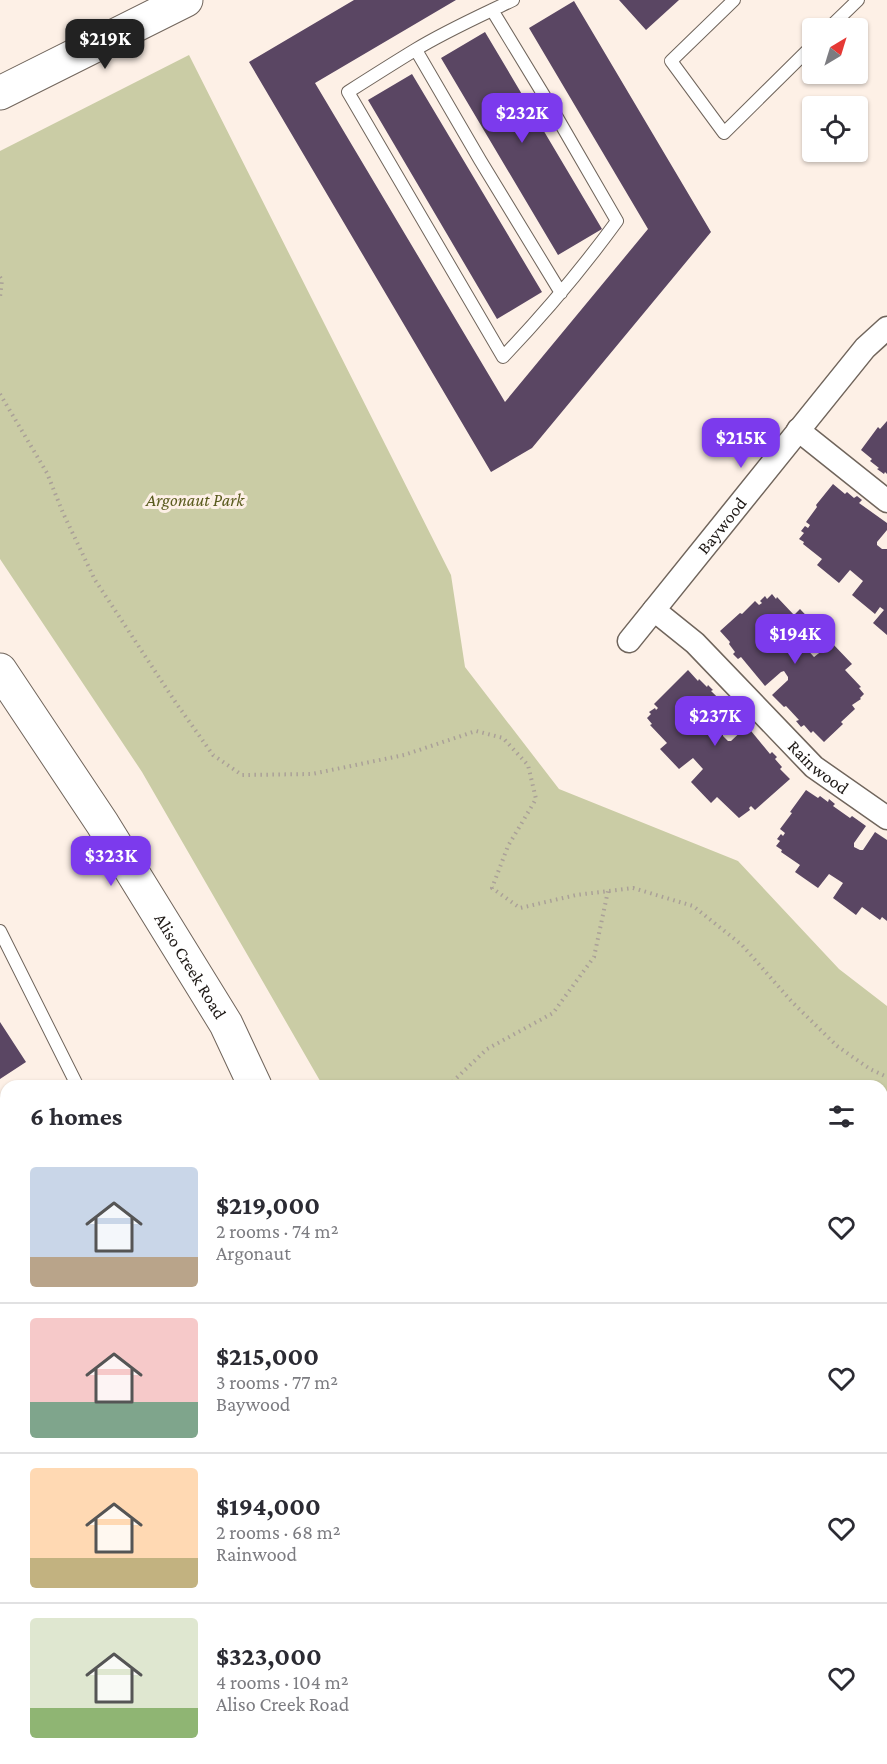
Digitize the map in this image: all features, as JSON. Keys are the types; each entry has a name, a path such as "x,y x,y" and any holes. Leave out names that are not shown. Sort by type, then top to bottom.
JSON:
{"main road":[{"path":"0,93 186,0"},
{"name":"Aliso Creek Road","path":"0,670 102,823 226,1024 252,1080"}],"street":[{"name":"Baywood","path":"629,641 865,348 887,328"},
{"path":"798,430 887,501"},
{"name":"Rainwood","path":"654,610 695,643 814,766 887,818"}],"lane":[{"path":"492,10 617,221 561,293 503,357 348,92 416,50 492,10 513,0"},
{"path":"734,0 671,61 724,133 802,56"},
{"path":"839,18 858,0"},
{"path":"416,50 561,293"},
{"path":"0,931 74,1080"}],"path":[{"path":"0,277 2,280 0,297"},
{"path":"0,394 47,473 95,580 213,755 242,775 312,774 404,755 476,731 503,738 528,765 536,799 508,846 492,888 520,908 576,895 633,888 693,906 742,945 792,1002 837,1046 870,1069 887,1077"},
{"path":"454,1080 488,1049 553,1013 594,957 608,891"}],"green space":[{"name":"Argonaut Park","path":"189,55 451,575 465,667 559,789 738,861 839,969 887,1006 887,1080 320,1080 142,772 0,559 0,151"}],"building":[{"path":"354,0 456,0 315,83 505,402 648,229 529,28 574,1 711,232 532,448 491,472 249,62"},
{"path":"619,0 679,0 646,30"},
{"path":"485,32 602,229 558,255 441,58"},
{"path":"412,74 542,292 497,319 368,100"},
{"path":"887,421 887,474 885,472 884,474 861,450 878,427 880,429"},
{"path":"833,484 845,494 847,492 854,498 857,496 862,500 859,503 887,523 887,530 877,545 882,549 887,549 887,635 873,623 884,610 880,607 875,614 852,595 863,581 850,570 839,583 817,565 822,559 799,539 804,533 801,531 805,526 808,528 810,525 806,522 817,507 816,505"},
{"path":"772,594 794,615 800,609 820,630 804,646 814,657 832,643 852,664 845,670 861,687 859,688 864,694 852,705 855,709 841,722 843,724 824,742 804,725 801,727 796,721 799,720 772,695 788,680 784,671 765,686 741,657 738,659 733,654 735,652 730,642 720,631 755,601 759,605 765,596 767,599"},
{"path":"688,670 698,681 699,679 707,687 708,685 713,690 711,691 739,718 723,732 723,736 731,741 747,726 770,754 772,752 777,757 775,759 782,767 780,769 790,779 755,810 751,806 750,810 739,818 717,797 711,803 691,782 703,769 693,758 679,769 660,749 667,743 650,725 652,724 647,718 651,714 649,712 658,708 654,704"},
{"path":"806,790 828,802 829,799 835,804 833,806 866,826 854,843 854,847 863,850 875,832 887,840 887,921 882,917 880,920 862,907 856,915 833,898 843,883 829,874 818,888 795,872 800,865 776,846 780,841 777,839 785,833 780,829"},
{"path":"0,1022 26,1062 0,1079"}]}
